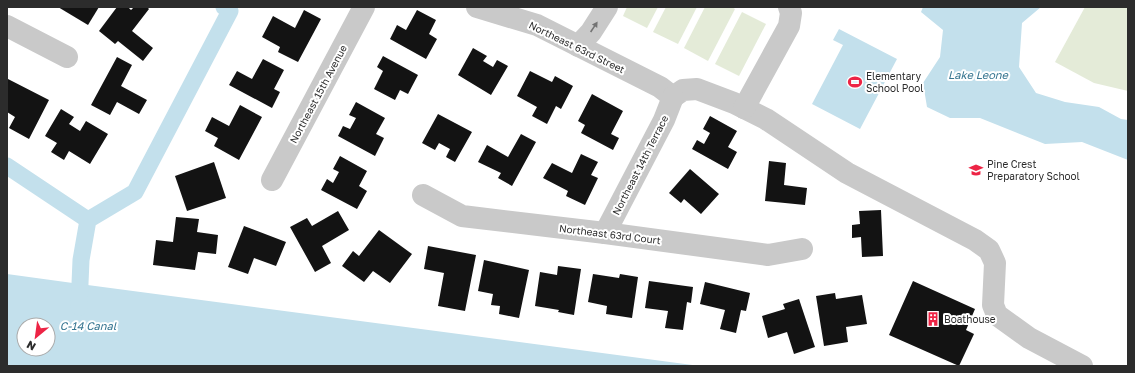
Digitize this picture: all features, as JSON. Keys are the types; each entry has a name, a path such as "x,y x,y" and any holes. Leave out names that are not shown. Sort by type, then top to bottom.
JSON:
{"street":[{"name":"Northeast 15th Avenue","path":"272,180 364,7"},
{"name":"Northeast 63rd Street","path":"478,7 537,25 660,88 673,97"},
{"path":"578,46 591,32 607,7"},
{"path":"744,108 789,26 791,13 788,7"},
{"path":"7,26 66,57"},
{"path":"673,97 683,90 697,89 744,108 766,119 847,173 975,240 989,250 995,263 994,305 997,314 1029,338 1082,366"},
{"name":"Northeast 14th Terrace","path":"605,233 664,120 673,97"},
{"name":"Northeast 63rd Court","path":"423,195 462,216 605,233 768,255 802,249"}],"green space":[{"path":"627,7 658,7 647,28 623,16"},
{"path":"666,7 697,7 678,44 653,32"},
{"path":"705,7 732,7 735,9 708,61 684,48"},
{"path":"1085,7 1128,7 1128,91 1094,83 1055,62"},
{"path":"742,12 766,24 739,76 715,64"}],"water":[{"name":"Lake Leone","path":"923,7 1041,7 1022,23 1019,67 1036,93 1065,102 1099,107 1121,119 1128,120 1128,160 1082,142 1045,144 980,118 950,118 927,107 923,83 940,57 943,30 921,12"},
{"name":"Elementary School Pool","path":"839,29 897,59 860,129 812,104 843,45 833,40"},
{"name":"C-14 Canal","path":"7,274 80,284 700,366 7,366"}],"building":[{"path":"58,7 99,7 88,25"},
{"path":"117,7 128,7 131,10 134,7 147,7 149,9 132,31 153,48 143,61 118,41 115,44 99,31"},
{"path":"304,10 321,19 298,62 278,52 280,47 262,37 273,16 295,28"},
{"path":"417,10 436,20 429,34 437,39 426,59 390,39 397,25 406,30"},
{"path":"473,48 487,56 483,61 493,67 497,60 508,66 491,95 458,75"},
{"path":"383,56 418,75 408,94 400,90 395,100 374,89 383,71 377,67"},
{"path":"117,57 132,65 121,86 147,100 139,114 117,102 110,115 91,105"},
{"path":"263,59 284,70 274,89 280,92 272,108 229,85 237,71 252,79"},
{"path":"530,71 552,82 555,76 573,86 561,109 556,106 547,124 532,116 537,107 517,96"},
{"path":"8,79 49,100 29,139 9,128 15,117 7,112"},
{"path":"592,94 623,111 611,134 619,138 613,150 581,133 585,125 578,121"},
{"path":"356,102 385,118 376,134 384,138 375,156 338,136 343,126 350,129 356,118 349,115"},
{"path":"240,105 262,117 239,160 214,146 218,138 205,131 212,117 229,126"},
{"path":"61,109 74,117 69,124 80,131 86,121 108,134 90,164 69,151 64,160 51,152 57,143 45,136"},
{"path":"438,114 472,132 455,162 446,157 450,149 439,143 435,150 422,143"},
{"path":"710,116 737,131 728,147 737,152 728,169 692,149 697,140 704,144 710,133 703,129"},
{"path":"521,134 536,142 512,186 498,178 501,173 478,162 487,145 508,157"},
{"path":"581,154 598,162 591,175 598,178 585,205 566,196 568,191 543,178 552,163 572,173"},
{"path":"340,156 367,171 359,186 367,191 357,209 321,190 327,179 333,183 339,172 333,169"},
{"path":"769,161 786,163 784,185 807,188 805,205 765,201"},
{"path":"214,162 226,198 187,211 175,176"},
{"path":"690,169 719,194 701,214 684,199 681,203 669,193"},
{"path":"881,210 883,256 862,257 861,237 852,238 852,225 860,224 859,211"},
{"path":"338,211 349,230 322,246 331,263 315,272 290,227 307,218 312,226"},
{"path":"176,217 199,219 197,232 218,235 216,254 198,252 195,270 153,265 156,240 173,242"},
{"path":"244,226 286,242 276,266 254,258 248,274 228,267"},
{"path":"379,230 412,254 390,283 373,271 364,282 342,266 353,251 359,256"},
{"path":"428,246 476,255 465,311 438,306 444,273 424,269"},
{"path":"484,260 529,270 519,318 499,314 500,306 491,305 493,294 478,291"},
{"path":"558,266 581,269 574,315 558,312 559,310 535,306 540,272 557,275"},
{"path":"593,274 619,278 620,274 638,277 632,318 606,314 607,306 588,302"},
{"path":"649,281 693,287 691,303 687,302 683,330 665,328 668,311 645,308"},
{"name":"Boathouse","path":"913,281 975,309 966,330 974,334 959,366 889,335"},
{"path":"705,282 750,293 746,311 741,310 736,333 720,329 725,310 700,304"},
{"path":"835,293 836,299 862,295 867,324 846,327 848,342 824,346 816,296"},
{"path":"799,299 815,347 794,354 787,332 768,338 762,316 785,309 783,304"}],"waterway":[{"path":"79,307 81,260 88,220 135,192 230,11 224,7"},
{"path":"7,166 88,220"}],"place":[{"name":"Elementary School Pool","path":"855,82"},
{"name":"Pine Crest Preparatory School","path":"976,170"},
{"name":"Boathouse","path":"933,319"}]}
